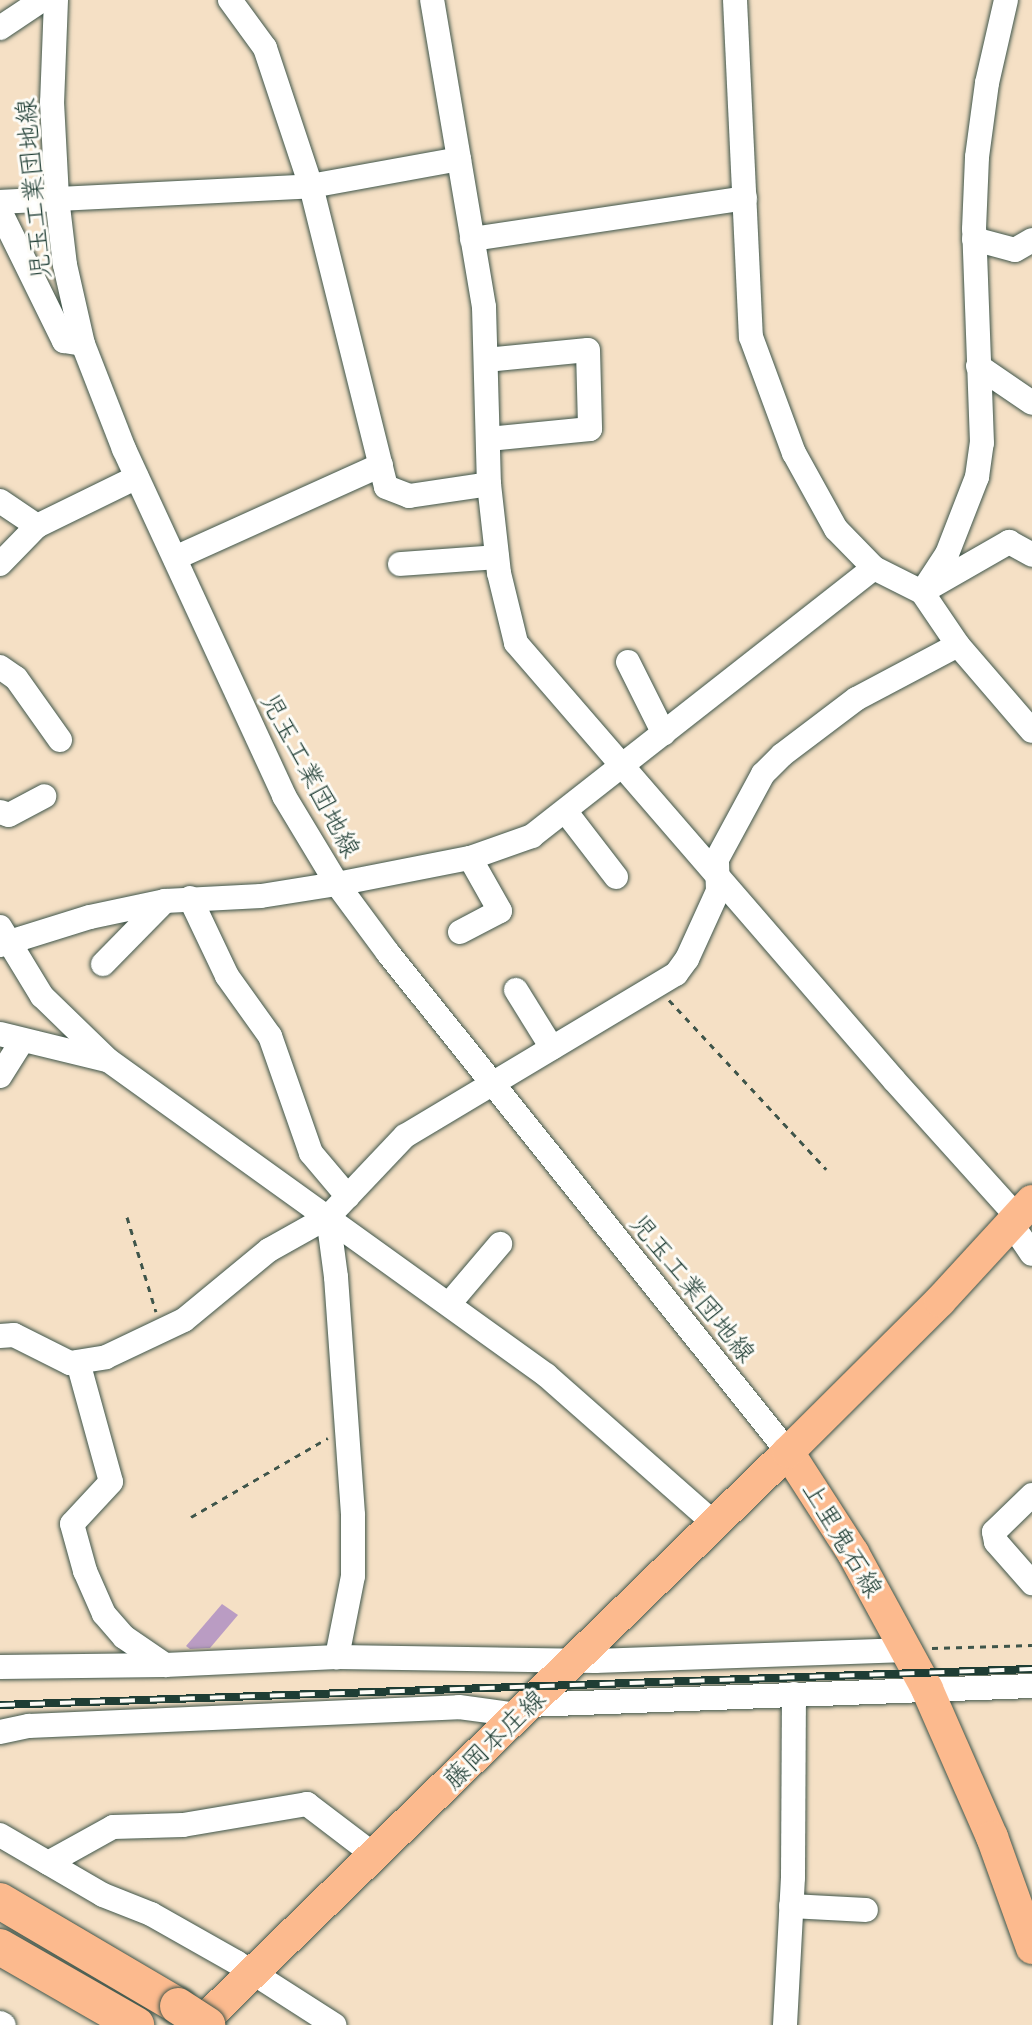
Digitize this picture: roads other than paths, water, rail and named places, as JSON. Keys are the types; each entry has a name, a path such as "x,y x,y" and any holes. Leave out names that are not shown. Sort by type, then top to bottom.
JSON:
{"highway":[{"path":"0,1901 195,2019"},
{"path":"0,1947 136,2025"}],"main road":[{"name":"上里鬼石線","path":"1022,1212 940,1301 788,1452 853,1553 927,1689 992,1837 1032,1948"},
{"name":"藤岡本庄線","path":"195,2019 254,1972 788,1452"}],"street":[{"path":"0,28 42,0"},
{"name":"児玉工業団地線","path":"56,0 52,102 57,198 65,265 83,344 137,477 284,796 337,884 388,953 788,1452"},
{"path":"230,0 265,48 311,186 386,487 409,496 489,484"},
{"path":"432,0 484,307 489,484 497,557 516,643 625,765 912,1102 1009,1208 1022,1212 1032,1254"},
{"path":"735,0 751,337 794,453 836,529 874,568 922,592 958,645 1032,731"},
{"path":"922,592 947,554 977,477 982,443 974,239 977,157 985,98 1006,0"},
{"path":"0,202 311,186 459,159"},
{"path":"472,239 745,198"},
{"path":"0,211 64,341 83,344"},
{"path":"974,239 1015,250 1032,240"},
{"path":"486,360 588,350 590,429 488,439"},
{"path":"978,366 1027,392"},
{"path":"175,558 381,465"},
{"path":"0,564 37,526 137,477"},
{"path":"0,501 37,526"},
{"path":"922,592 1009,542 1032,555"},
{"path":"400,564 497,557"},
{"path":"715,1524 546,1375 108,1060 42,996 4,938 165,901 261,896 337,884 470,858 532,836 874,568"},
{"path":"0,1336 14,1335 70,1363 106,1357 184,1320 269,1250 328,1217 405,1136 676,974 687,959 718,891 717,859 763,774 782,755 856,699 958,645"},
{"path":"628,662 664,734"},
{"path":"0,667 16,678 60,740"},
{"path":"0,812 9,815 44,796"},
{"path":"566,812 616,877"},
{"path":"460,932 500,911 470,858"},
{"path":"190,898 227,976 270,1036 311,1153 348,1197"},
{"path":"103,964 165,901"},
{"path":"516,990 552,1048"},
{"path":"0,1076 11,1037 108,1060"},
{"path":"328,1217 336,1277 353,1515 353,1576 337,1657"},
{"path":"449,1304 500,1244"},
{"path":"78,1362 111,1482 72,1524 85,1571 104,1614 124,1637 165,1665"},
{"path":"1032,1495 994,1532 996,1542 1032,1583"},
{"path":"0,1667 165,1665 337,1657 575,1659 907,1650"},
{"path":"0,1732 29,1726 459,1707 523,1710 794,1694 1032,1686"},
{"path":"785,2025 791,1906 794,1694"},
{"path":"48,1863 113,1827 183,1825 307,1804 374,1855"},
{"path":"0,1835 103,1895 151,1914 254,1972 334,2025"},
{"path":"791,1906 866,1910"}],"railway":[{"path":"0,1705 1032,1669"}]}
